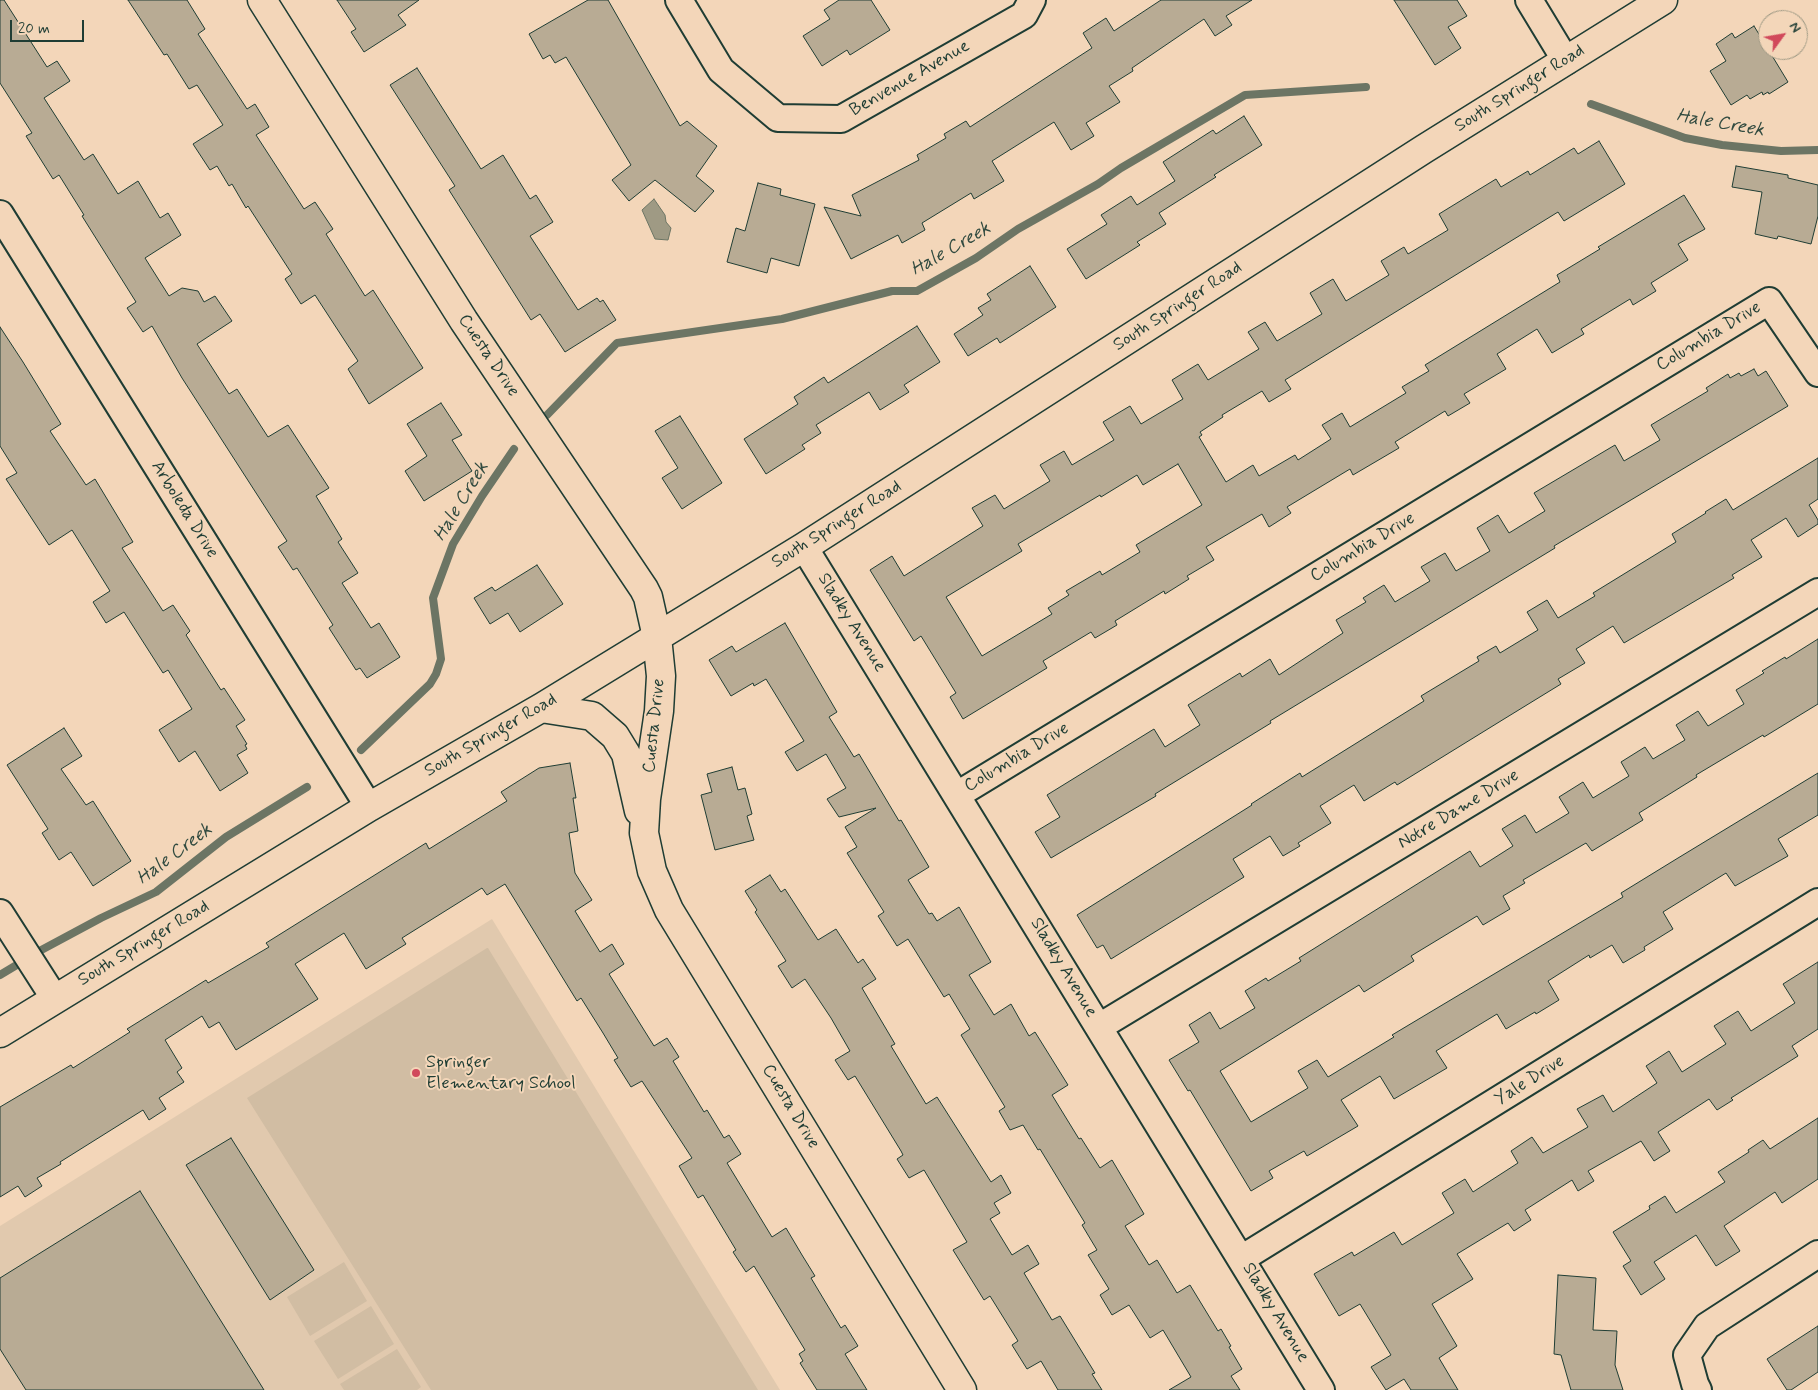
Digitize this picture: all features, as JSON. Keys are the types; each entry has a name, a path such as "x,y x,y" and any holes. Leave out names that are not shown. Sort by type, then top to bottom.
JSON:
{"street":[{"name":"Cuesta Drive","path":"262,0 464,321 644,589 648,597 656,637 661,679 659,711 646,799 644,833 652,871 669,910 962,1390"},
{"name":"Benvenue Avenue","path":"679,0 721,70 778,118 840,119 1024,15 1032,0"},
{"path":"1529,0 1566,61"},
{"name":"South Springer Road","path":"0,1033 369,807 542,708 804,547 1439,140 1663,0"},
{"name":"Arboleda Drive","path":"0,214 369,807"},
{"name":"Columbia Drive","path":"957,795 1769,301 1818,374"},
{"name":"Sladky Avenue","path":"804,547 1321,1390"},
{"name":"Notre Dame Drive","path":"1099,1027 1818,592"},
{"path":"542,708 592,716 615,736 626,754 644,833"},
{"name":"Yale Drive","path":"1242,1259 1818,902"},
{"path":"0,913 55,999"},
{"path":"1698,1390 1687,1354 1707,1326 1818,1254"}],"shaded area":[{"path":"654,199 671,228 668,240 655,239 642,210"},
{"name":"Springer Elementary School","path":"492,919 780,1390 0,1390 0,1226"},
{"path":"487,948 758,1390 431,1390 247,1098"},
{"path":"344,1262 367,1301 310,1336 287,1297"},
{"path":"371,1306 394,1344 338,1379 314,1341"},
{"path":"397,1349 421,1387 417,1390 344,1390 340,1384"}],"building":[{"path":"0,0 4,0 47,67 57,61 70,81 44,98 84,160 93,154 118,194 138,181 160,218 168,213 181,235 145,258 169,296 182,288 198,291 204,302 215,296 232,321 197,344 229,394 237,389 268,437 288,425 329,488 316,496 342,539 338,542 358,573 342,583 371,628 379,623 400,657 367,678 360,668 356,670 329,628 333,625 297,568 293,570 278,547 287,541 182,378 152,326 143,332 127,308 136,302 82,216 84,215 59,175 53,179 26,136 32,133 0,83"},
{"path":"128,0 187,0 205,29 198,34 247,109 255,104 269,127 256,135 304,209 315,202 333,229 326,234 365,296 373,290 423,368 369,404 348,369 358,361 315,295 301,304 285,279 292,274 248,206 246,208 232,184 229,186 217,166 210,170 193,144 223,125 197,85 189,89 167,54 164,55"},
{"path":"337,0 419,0 398,15 406,25 364,52 351,32 356,29"},
{"path":"588,0 608,0 680,126 687,121 717,146 696,176 714,191 695,212 655,180 629,201 612,180 631,165 566,57 555,63 550,55 543,59 529,34"},
{"path":"839,0 871,0 890,30 850,55 847,50 822,66 803,36 830,19 824,10"},
{"path":"1161,0 1252,0 1226,16 1232,25 1215,36 1204,19 1132,68 1133,71 1109,86 1120,102 1086,123 1094,136 1071,150 1054,122 992,161 1004,181 974,199 971,193 922,223 925,230 902,243 898,235 851,259 824,207 861,216 852,195 919,160 917,155 946,138 944,134 966,121 970,127 1092,48 1083,33 1106,18 1114,31"},
{"path":"1394,0 1457,0 1467,16 1448,27 1461,48 1435,65"},
{"path":"1754,26 1758,33 1758,60 1775,60 1788,82 1769,94 1768,92 1763,95 1762,92 1750,99 1747,95 1731,105 1710,71 1726,61 1716,44 1732,33 1735,38"},
{"path":"417,68 481,169 503,155 530,199 536,195 553,222 530,236 578,310 597,298 600,302 603,300 616,320 565,352 540,314 531,320 449,190 455,186 390,85"},
{"path":"1244,116 1262,145 1159,213 1166,224 1137,242 1140,245 1086,279 1067,249 1107,224 1101,215 1131,196 1137,205 1175,181 1163,162 1213,130 1216,134"},
{"path":"1599,141 1625,184 1564,221 1558,212 1285,380 1291,389 1269,402 1262,391 1222,415 1223,417 1200,432 1202,435 1199,437 1226,482 1253,465 1259,476 1295,455 1298,460 1331,439 1322,425 1342,413 1350,427 1406,393 1402,387 1429,371 1425,365 1560,282 1557,275 1600,249 1598,247 1684,195 1705,229 1678,244 1688,260 1651,283 1656,291 1633,305 1630,299 1581,329 1584,334 1552,353 1537,329 1497,354 1506,369 1464,394 1470,403 1448,416 1445,411 1395,442 1399,448 1353,475 1350,469 1287,507 1291,513 1269,527 1262,514 1206,547 1214,560 1187,576 1189,579 1165,594 1164,591 1115,621 1117,625 1095,638 1091,632 1043,661 1047,668 963,719 950,697 956,693 921,636 914,641 870,570 892,556 904,576 983,526 972,508 995,495 1004,509 1050,481 1040,465 1064,451 1072,465 1114,440 1103,422 1130,406 1141,424 1183,399 1172,380 1198,364 1208,380 1259,349 1248,332 1265,322 1277,341 1322,314 1310,293 1333,279 1346,301 1389,275 1381,261 1404,247 1408,254 1448,230 1439,214 1496,179 1501,187 1528,171 1530,175 1574,148 1578,154","holes":["1178,464 1202,505 1136,545 1140,552 1102,575 1100,571 1066,591 1069,595 1048,608 1052,614 982,656 946,597 1022,551 1018,544 1137,475 1143,485"]},
{"path":"1736,166 1788,175 1788,178 1818,185 1818,216 1811,244 1778,236 1777,239 1755,234 1762,192 1732,187"},
{"path":"758,183 781,189 780,195 815,204 799,266 771,258 767,273 727,262 736,228 745,231"},
{"path":"1030,266 1056,307 1000,343 997,338 968,356 954,334 983,315 978,308 991,300 987,294"},
{"path":"917,326 940,362 904,385 909,392 880,410 869,392 816,425 821,433 802,445 805,449 766,474 744,439 798,404 794,397 824,377 828,383"},
{"path":"0,327 61,424 50,431 86,485 95,479 133,542 122,548 163,611 173,605 190,631 186,635 221,690 224,688 245,720 236,726 247,744 245,745 247,749 237,755 248,773 220,791 195,751 179,762 159,730 192,709 168,670 163,673 124,612 106,623 93,602 110,591 72,530 49,545 6,479 17,473 0,446"},
{"path":"1754,369 1758,376 1766,371 1788,406 1554,546 1555,548 1270,721 1271,723 1155,794 1156,796 1051,858 1035,832 1060,817 1047,795 1154,729 1165,747 1200,725 1188,705 1240,673 1242,677 1270,659 1279,675 1343,633 1336,620 1366,602 1363,598 1384,585 1395,602 1430,581 1421,567 1445,553 1456,571 1490,551 1477,528 1498,515 1509,533 1545,511 1534,493 1615,445 1624,461 1660,440 1651,425 1708,391 1706,388 1728,374 1730,378 1739,373 1741,376"},
{"path":"441,403 462,435 452,440 472,471 424,501 405,471 427,456 407,424"},
{"path":"680,416 722,483 682,509 662,478 678,468 655,431"},
{"path":"1818,458 1818,499 1809,505 1818,520 1818,524 1798,537 1786,518 1751,540 1762,557 1732,575 1734,578 1624,643 1613,626 1576,649 1585,663 1558,679 1561,684 1397,785 1395,782 1364,801 1354,785 1320,806 1331,823 1298,843 1300,846 1283,856 1270,836 1233,859 1244,877 1111,959 1103,945 1097,948 1077,915 1300,773 1302,777 1424,701 1421,696 1479,661 1477,657 1496,646 1500,653 1538,630 1527,612 1547,600 1558,618 1595,596 1593,593 1676,542 1672,534 1726,499 1733,510"},
{"path":"537,565 563,604 520,632 508,613 490,624 474,598 492,587 495,591"},
{"path":"785,623 837,712 829,717 854,757 859,754 929,867 908,880 929,914 932,913 937,921 959,907 991,962 969,975 994,1015 1011,1004 1029,1036 1035,1032 1068,1085 1052,1095 1079,1139 1081,1138 1100,1168 1112,1160 1144,1214 1125,1226 1149,1265 1157,1260 1177,1293 1190,1285 1218,1331 1221,1329 1242,1369 1231,1376 1240,1390 1169,1390 1191,1377 1163,1330 1150,1338 1129,1305 1112,1315 1100,1295 1109,1289 1088,1255 1097,1250 1082,1225 1085,1223 1040,1149 1038,1150 1023,1125 1010,1130 999,1111 1005,1107 961,1035 970,1029 949,994 944,997 908,939 897,946 878,916 884,912 847,853 857,847 845,827 876,808 839,817 827,799 846,788 826,754 797,771 785,752 804,741 766,679 754,686 753,683 731,696 709,660 732,646 736,652"},
{"path":"1818,639 1818,704 1696,775 1697,777 1639,813 1643,820 1592,851 1586,843 1523,880 1525,883 1503,896 1510,909 1483,925 1477,916 1411,956 1414,961 1364,992 1359,985 1220,1071 1251,1122 1308,1088 1298,1071 1317,1060 1328,1077 1394,1037 1392,1035 1623,897 1621,893 1818,773 1818,815 1778,839 1788,856 1735,886 1726,873 1663,912 1673,929 1644,947 1645,950 1623,963 1612,945 1590,958 1589,955 1548,981 1559,1000 1506,1029 1497,1014 1436,1051 1447,1068 1394,1099 1380,1076 1341,1100 1358,1126 1307,1156 1304,1151 1269,1171 1273,1178 1251,1191 1190,1090 1188,1091 1169,1060 1199,1042 1189,1025 1210,1012 1220,1029 1255,1008 1245,991 1266,978 1268,981 1301,961 1299,958 1470,851 1480,867 1513,846 1502,829 1525,815 1536,833 1569,813 1559,797 1583,782 1593,798 1629,776 1621,762 1645,747 1653,759 1685,740 1676,725 1698,711 1708,726 1744,704 1736,690 1764,673 1762,671"},
{"path":"64,728 82,756 61,769 86,805 93,801 131,861 93,886 71,852 59,860 42,833 48,829 7,765"},
{"path":"570,763 576,798 573,798 578,831 569,833 575,873 592,900 575,911 600,952 612,944 624,964 609,974 654,1046 667,1038 679,1057 673,1061 704,1112 707,1110 724,1138 729,1135 741,1154 727,1163 772,1237 786,1228 815,1276 811,1278 841,1328 845,1325 858,1346 845,1354 867,1390 817,1390 800,1363 803,1361 799,1354 805,1350 754,1266 746,1272 733,1252 736,1250 703,1195 698,1198 679,1166 692,1158 642,1081 631,1087 614,1060 618,1058 603,1033 581,998 577,1001 505,884 487,895 482,888 402,938 406,944 366,969 344,933 295,964 318,999 236,1050 219,1022 209,1028 202,1016 165,1040 182,1068 177,1072 184,1082 159,1098 166,1109 149,1120 143,1110 37,1178 42,1186 25,1197 18,1186 0,1197 0,1107 71,1065 73,1068 130,1032 127,1029 206,980 208,983 269,947 266,943 426,843 429,849 507,801 501,792 539,768"},
{"path":"732,767 738,790 745,788 752,814 747,816 754,840 715,850 701,795 712,792 707,774"},
{"path":"770,875 781,892 785,889 818,940 836,929 858,963 863,959 876,979 862,988 895,1044 891,1046 926,1104 937,1097 991,1182 1001,1175 1011,1193 994,1203 1000,1213 990,1219 1012,1255 1028,1245 1039,1264 1024,1273 1052,1320 1060,1316 1095,1373 1092,1374 1102,1390 1058,1390 1041,1361 1027,1369 1012,1345 1018,1341 990,1296 984,1300 953,1250 967,1242 924,1170 909,1178 897,1159 903,1155 901,1151 855,1076 848,1080 835,1060 850,1051 831,1018 805,979 792,988 778,966 786,961 755,912 757,910 745,891"},
{"path":"1818,962 1818,1029 1792,1046 1798,1056 1731,1098 1733,1100 1717,1110 1709,1099 1658,1132 1670,1151 1654,1161 1641,1141 1588,1171 1594,1181 1578,1191 1572,1180 1525,1210 1531,1220 1514,1231 1508,1223 1457,1254 1473,1279 1432,1304 1457,1346 1439,1358 1458,1390 1411,1390 1404,1379 1386,1390 1371,1367 1391,1355 1360,1304 1339,1316 1314,1274 1352,1252 1354,1256 1394,1232 1402,1245 1454,1213 1442,1193 1465,1179 1473,1192 1518,1163 1511,1151 1532,1137 1543,1153 1588,1127 1577,1109 1603,1095 1613,1112 1657,1083 1646,1066 1669,1051 1682,1072 1726,1044 1714,1026 1738,1011 1751,1031 1795,1003 1783,984"},
{"path":"1818,1118 1818,1179 1782,1203 1775,1192 1724,1226 1740,1251 1716,1266 1696,1235 1654,1262 1665,1279 1641,1295 1623,1266 1631,1261 1613,1232 1650,1209 1649,1206 1665,1196 1676,1213 1725,1182 1718,1172 1749,1152 1748,1150 1763,1140 1770,1149"},
{"path":"231,1138 314,1270 270,1300 186,1165"},
{"path":"140,1191 264,1390 26,1390 0,1349 0,1278"},
{"path":"1558,1275 1596,1278 1593,1330 1617,1331 1615,1365 1623,1390 1571,1390 1561,1355 1554,1354"},
{"path":"1818,1326 1818,1372 1791,1390 1787,1390 1767,1359"}],"waterway":[{"name":"Hale Creek","path":"547,415 617,343 782,319 892,291 917,291 976,258 1018,229 1098,184 1121,168 1245,95 1366,87"},
{"name":"Hale Creek","path":"1591,104 1685,138 1722,145 1781,151 1818,150"},
{"name":"Hale Creek","path":"361,750 430,684 436,674 441,659 433,598 453,544 482,496 514,449"},
{"name":"Hale Creek","path":"32,955 101,918 156,892 226,837 307,787"},
{"name":"Hale Creek","path":"0,975 20,963"}],"place":[{"name":"Springer Elementary School","path":"416,1073"}]}
